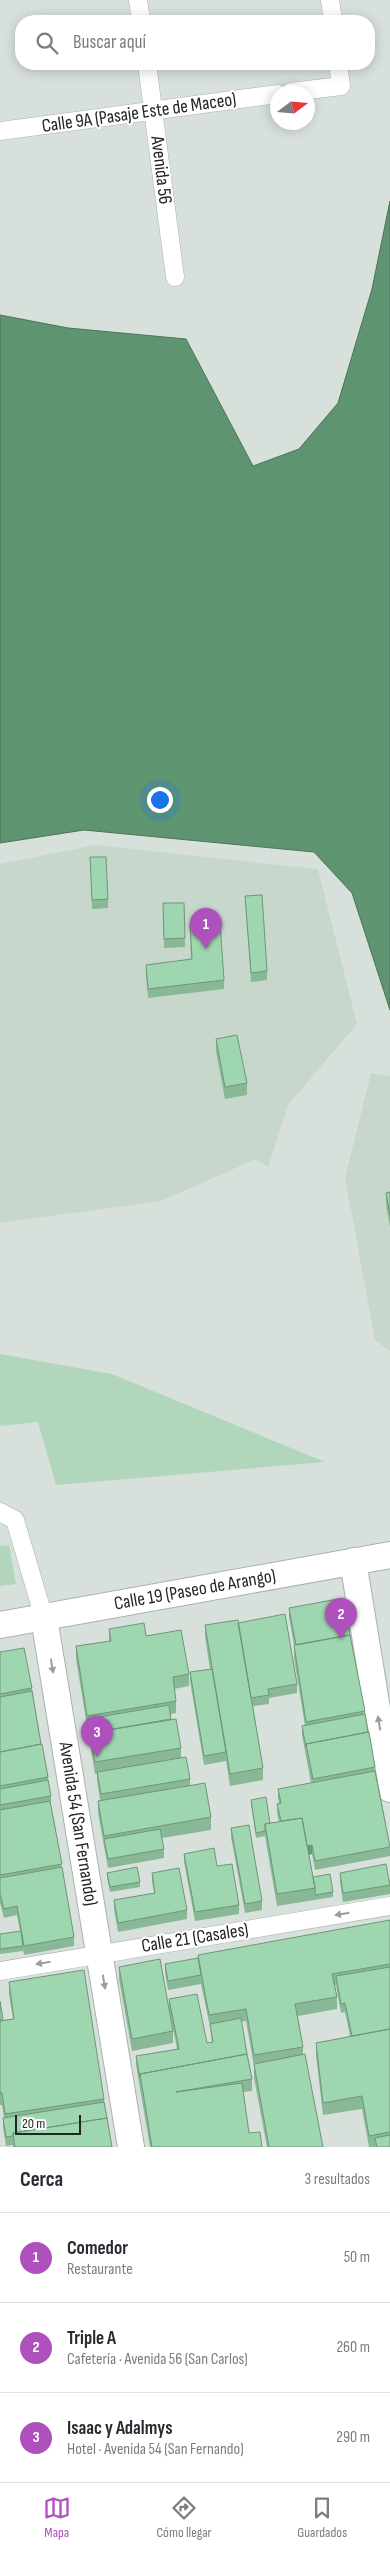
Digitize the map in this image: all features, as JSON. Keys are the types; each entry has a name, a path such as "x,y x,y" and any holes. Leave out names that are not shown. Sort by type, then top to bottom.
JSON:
{"main road":[{"name":"Calle 19 (Paseo de Arango)","path":"0,1625 390,1555"},
{"path":"353,1561 390,1789"},
{"name":"Avenida 54 (San Fernando)","path":"44,1618 132,2147"}],"street":[{"path":"138,0 140,15"},
{"path":"330,0 332,15"},
{"name":"Avenida 56","path":"148,70 175,277"},
{"path":"315,89 341,86 339,70"},
{"name":"Calle 9A (Pasaje Este de Maceo)","path":"0,131 270,95"},
{"name":"Avenida 54 (San Fernando)","path":"0,1512 15,1520 44,1618"},
{"name":"Calle 21 (Casales)","path":"0,1971 390,1906"}],"shaded area":[{"path":"390,201 390,1010 352,893 314,852 84,830 0,843 0,315 68,328 186,339 253,466 299,449 338,403 372,289"},
{"path":"94,845 318,869 357,1024 288,1105 268,1167 256,1159 161,1201 0,1223 0,864"},
{"path":"371,1073 390,1076 390,1351 375,1340 345,1178"},
{"path":"0,1354 112,1374 325,1462 56,1485 38,1422 0,1426"},
{"path":"9,1545 16,1584 0,1586 0,1546"}],"building":[{"path":"90,857 106,857 108,899 92,900"},
{"path":"262,895 267,971 251,973 245,896"},
{"path":"163,903 184,903 185,938 164,939"},
{"path":"220,922 224,980 148,989 146,965 192,959 190,924"},
{"path":"237,1035 247,1083 225,1087 216,1039"},
{"path":"390,1192 390,1215 386,1193"},
{"path":"343,1598 350,1635 296,1645 289,1608"},
{"path":"285,1614 297,1684 268,1689 269,1695 251,1698 238,1623"},
{"path":"238,1620 263,1768 230,1774 205,1625"},
{"path":"144,1623 146,1636 181,1630 189,1674 173,1677 176,1701 87,1716 76,1646 111,1641 109,1629"},
{"path":"350,1635 365,1711 306,1722 294,1645"},
{"path":"24,1648 32,1688 0,1694 0,1652"},
{"path":"212,1669 226,1752 204,1756 190,1672"},
{"path":"32,1691 41,1744 0,1752 0,1697"},
{"path":"169,1705 171,1719 90,1733 90,1736 87,1719"},
{"path":"365,1714 368,1732 306,1744 306,1747 302,1726"},
{"path":"176,1719 181,1748 95,1762 90,1733"},
{"path":"369,1732 375,1767 313,1779 306,1744"},
{"path":"42,1744 48,1777 0,1786 0,1752"},
{"path":"186,1757 190,1779 101,1794 97,1772"},
{"path":"375,1771 390,1847 315,1861 312,1845 307,1846 302,1818 281,1821 277,1804 281,1803 278,1789"},
{"path":"48,1780 51,1796 0,1805 0,1789"},
{"path":"205,1783 211,1817 104,1836 98,1801"},
{"path":"266,1797 270,1823 265,1824 265,1831 256,1833 251,1800"},
{"path":"50,1801 62,1864 0,1875 0,1810"},
{"path":"302,1818 315,1888 277,1894 265,1824"},
{"path":"249,1825 262,1901 245,1904 231,1828"},
{"path":"160,1829 164,1849 108,1859 104,1839"},
{"path":"214,1848 217,1866 232,1864 239,1905 195,1912 184,1854"},
{"path":"386,1864 390,1885 343,1893 340,1873"},
{"path":"62,1867 74,1937 24,1946 17,1906 4,1909 0,1894 0,1878"},
{"path":"137,1867 140,1882 110,1887 107,1873"},
{"path":"179,1868 187,1910 118,1923 114,1900 155,1893 152,1873"},
{"path":"330,1874 333,1892 315,1895 313,1877"},
{"path":"390,1920 390,1964 332,1974 337,1997 295,2004 303,2047 254,2055 246,2009 209,2015 198,1955"},
{"path":"21,1931 23,1946 0,1949 0,1934"},
{"path":"198,1958 201,1975 168,1981 165,1964"},
{"path":"160,1959 173,2031 132,2039 119,1967"},
{"path":"390,1967 390,2029 352,2036 345,2003 341,2004 336,1976"},
{"path":"84,1970 104,2099 5,2114 2,2093 0,2093 0,2021 14,2019 9,1982"},
{"path":"197,1994 207,2043 213,2042 210,2024 241,2018 247,2054 140,2074 140,2077 136,2056 179,2049 169,1999"},
{"path":"0,2001 3,2019 0,2020"},
{"path":"390,2029 390,2132 369,2136 362,2096 323,2103 316,2043"},
{"path":"247,2054 252,2079 176,2092 242,2083 249,2133 260,2132 262,2147 152,2147 140,2074"},
{"path":"305,2054 323,2147 269,2147 254,2064"},
{"path":"104,2102 107,2118 13,2133 13,2136 6,2137 3,2118"},
{"path":"107,2118 112,2147 15,2147 13,2133"},
{"path":"390,2135 390,2147 377,2147 375,2138"}],"place":[{"name":"Comedor","path":"206,949"},
{"name":"Triple A","path":"341,1639"},
{"name":"Isaac y Adalmys","path":"97,1757"}]}
